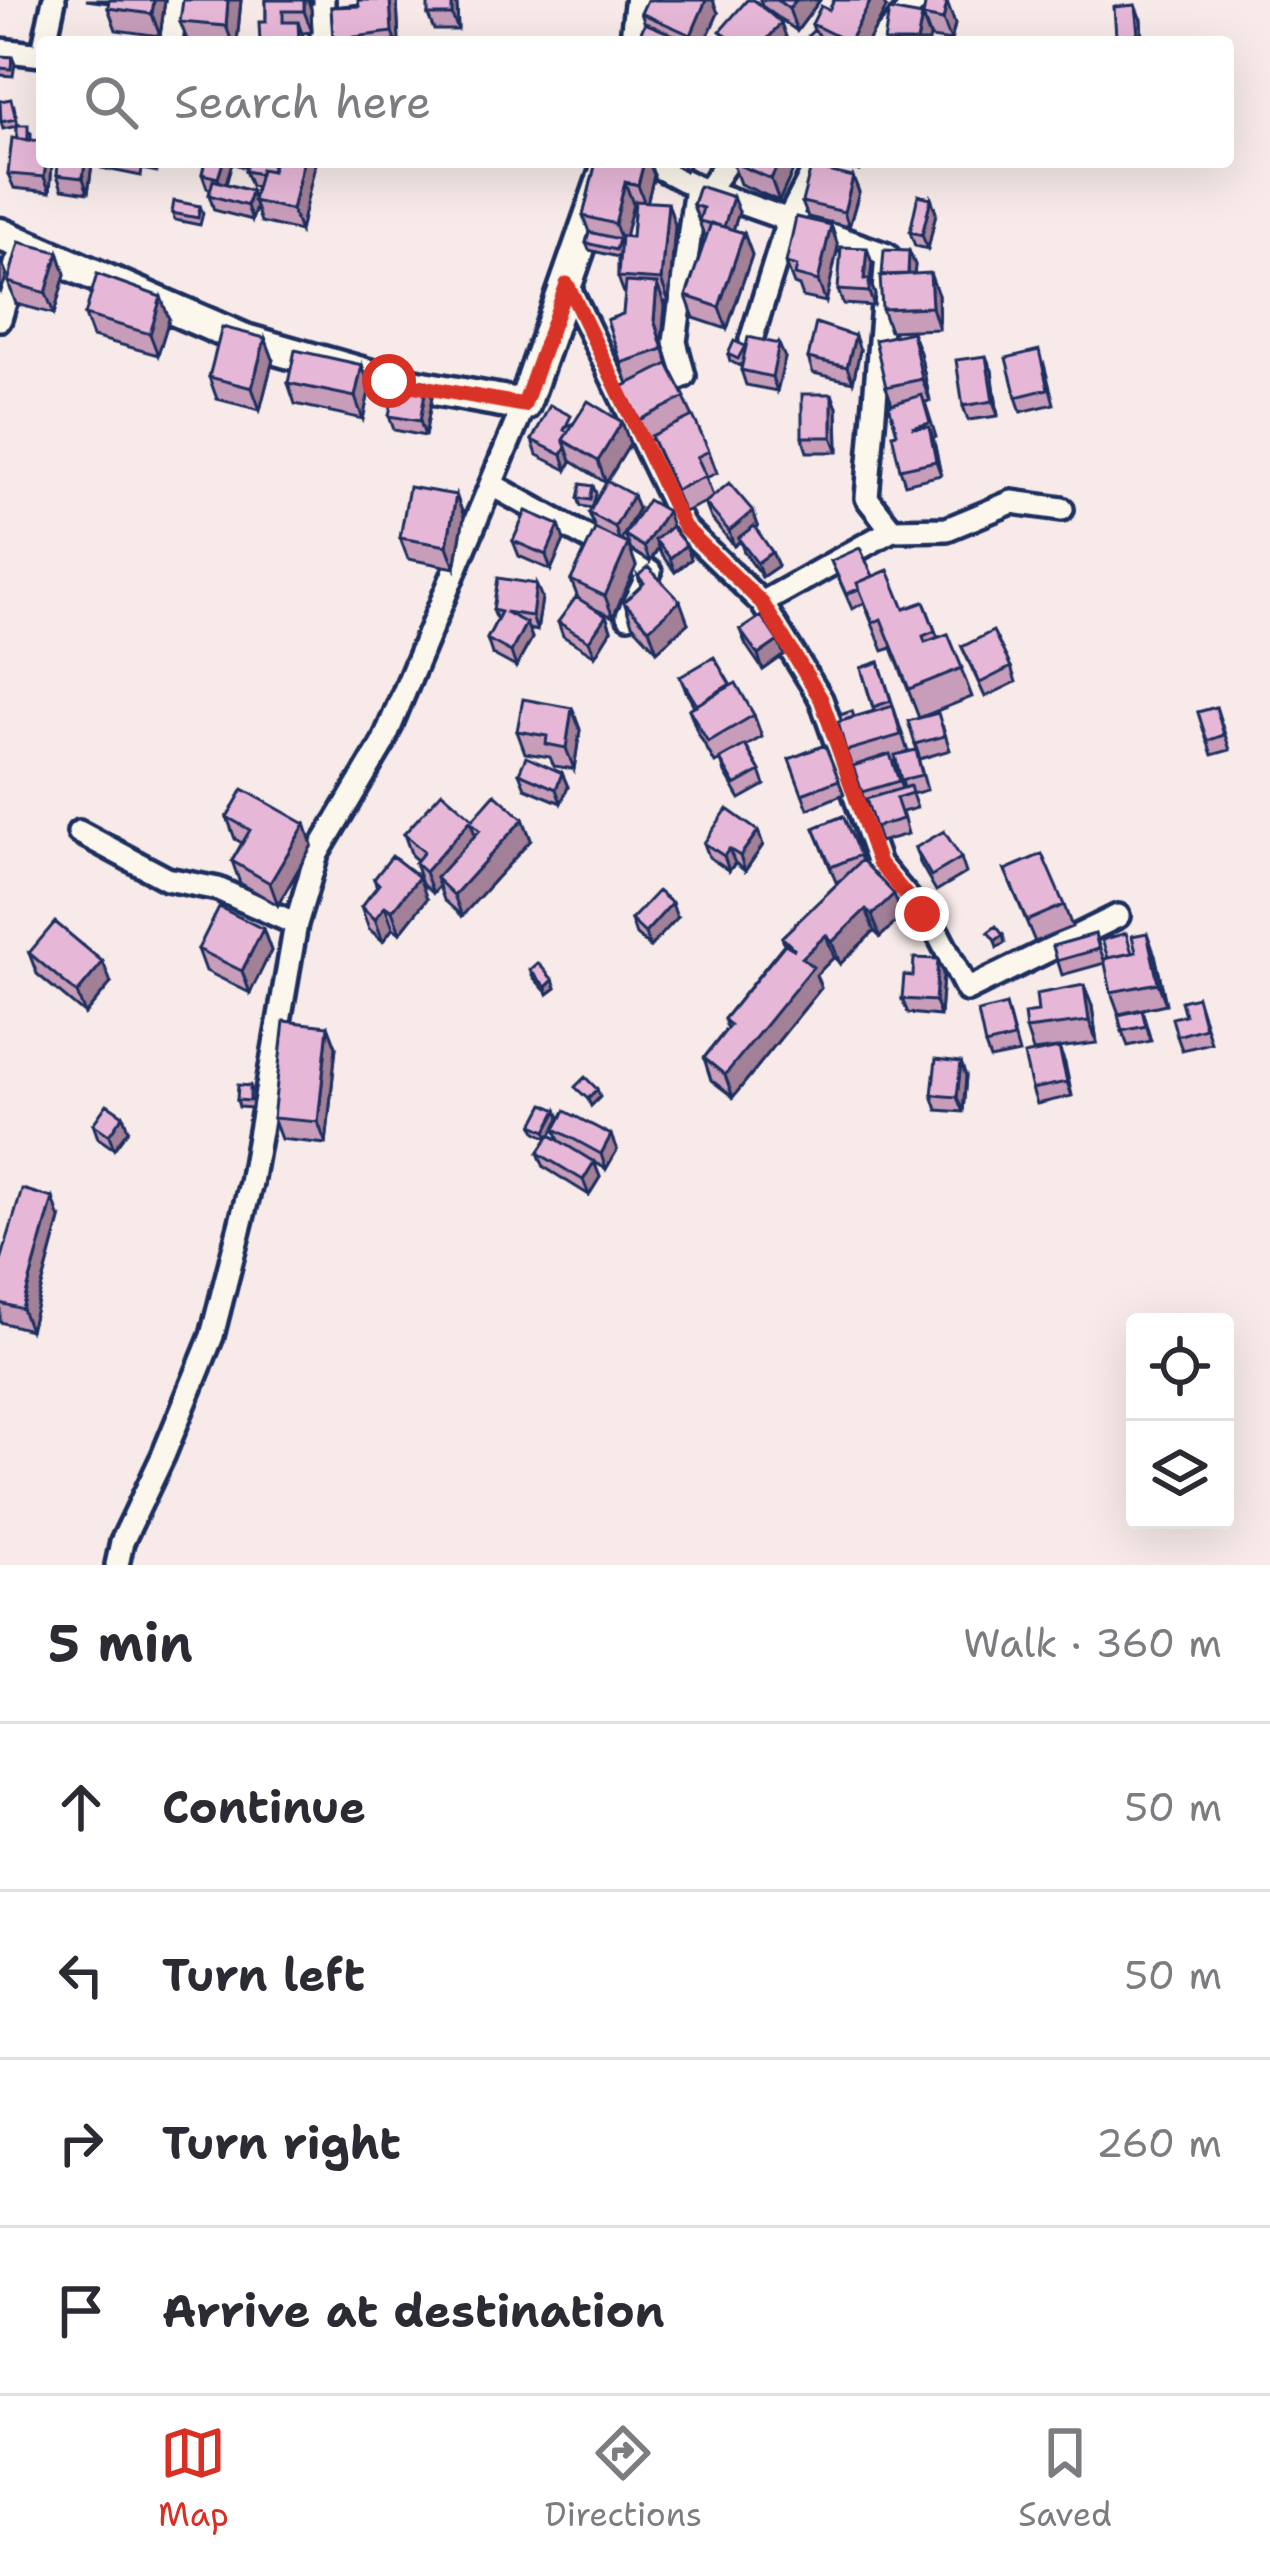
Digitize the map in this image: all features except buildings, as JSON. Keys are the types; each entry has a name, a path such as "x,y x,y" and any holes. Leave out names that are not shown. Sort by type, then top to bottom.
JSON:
{"street":[{"path":"46,36 54,0"},
{"path":"172,36 177,0"},
{"path":"322,36 323,0"},
{"path":"637,36 641,0"},
{"path":"885,36 916,0"},
{"path":"0,50 36,54"},
{"path":"117,1565 122,1542 212,1336 251,1183 279,1002 317,854 383,743 524,405 607,168"},
{"path":"661,168 702,189 887,255 867,498 892,530"},
{"path":"622,404 684,376 675,342 702,189 721,168"},
{"path":"751,340 789,218 815,168"},
{"path":"0,319 11,238 245,340 389,381 524,405"},
{"path":"567,284 684,527 762,603 821,699 879,863 937,932 967,990 1118,916"},
{"path":"491,485 650,572 628,616"},
{"path":"762,603 892,530 946,529 1012,502 1062,509"},
{"path":"79,832 167,879 218,889 296,924"}],"route":[{"path":"389,381 524,405 567,284 684,527 762,603 821,699 879,863 922,914"}]}
